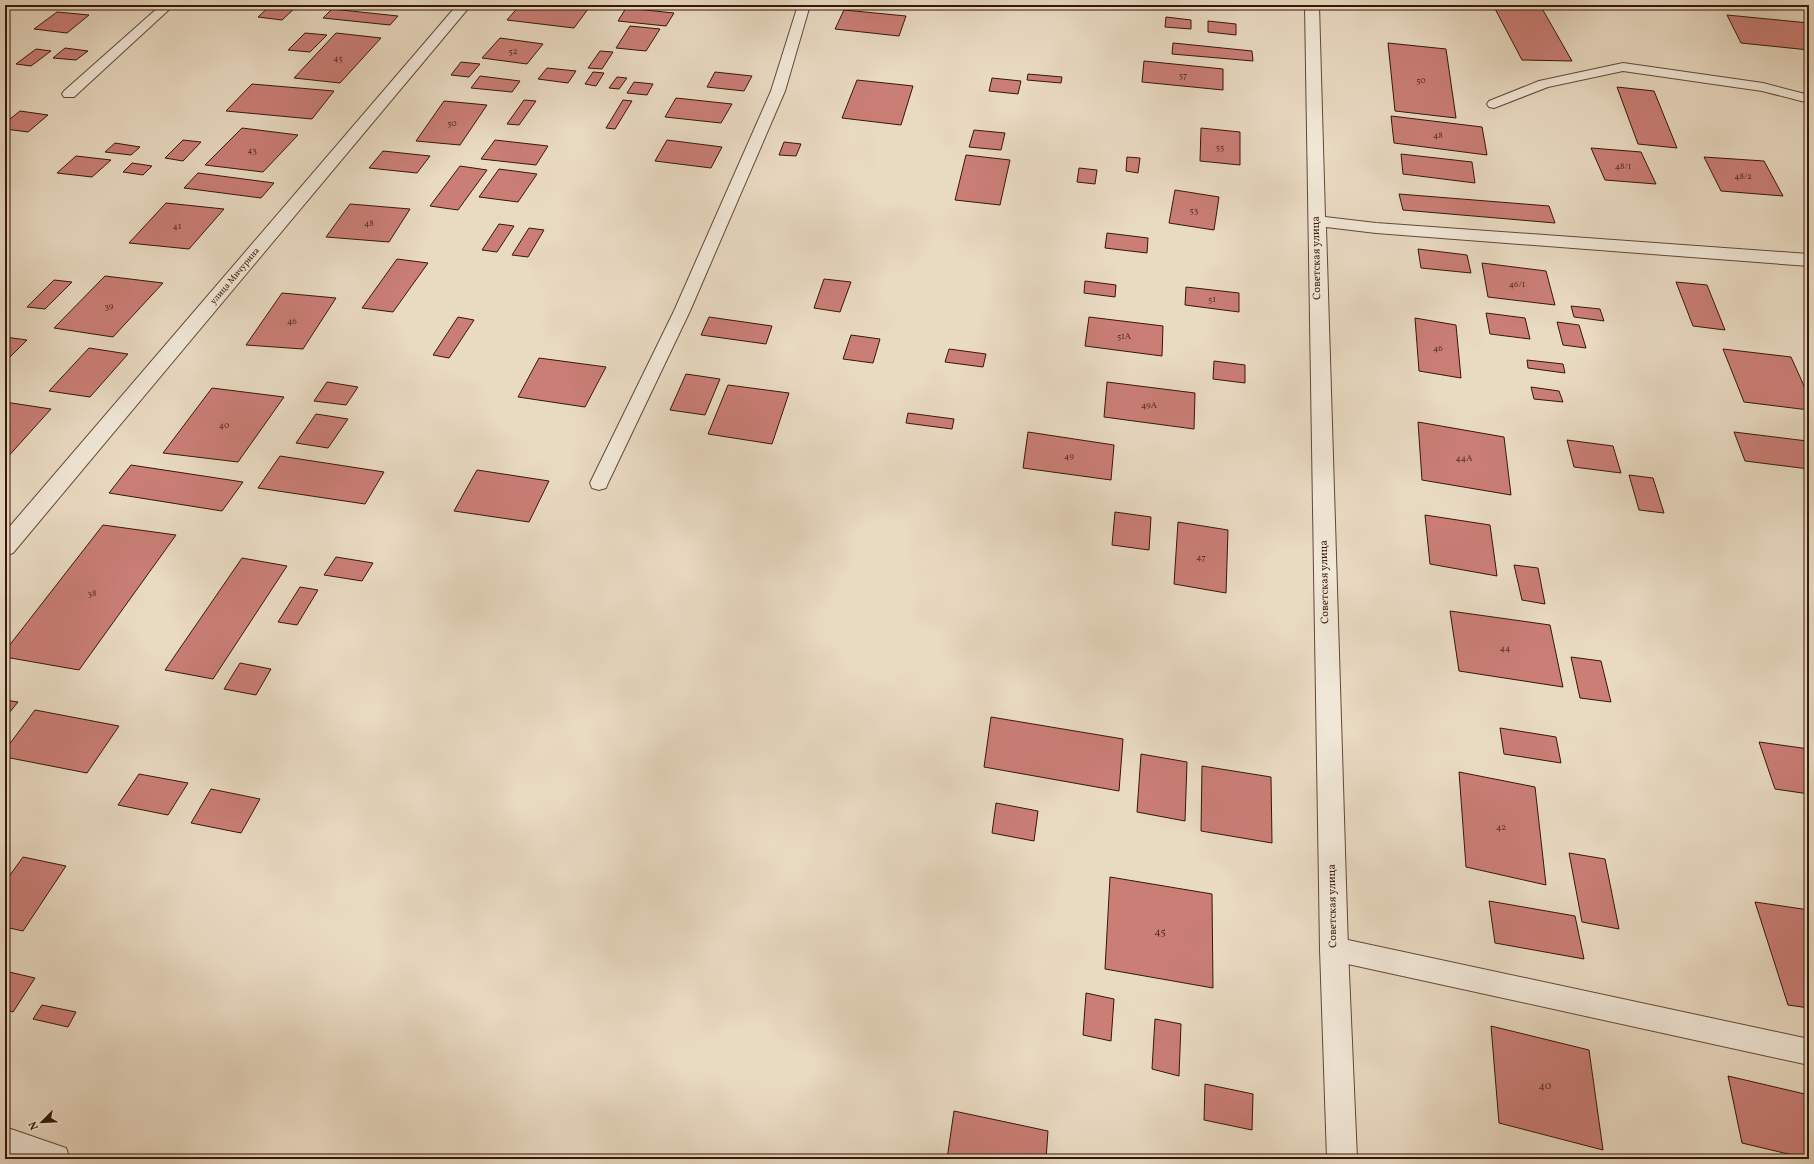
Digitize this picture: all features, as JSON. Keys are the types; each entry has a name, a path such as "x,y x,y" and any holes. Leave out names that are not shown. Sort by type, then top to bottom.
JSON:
{"street":[{"name":"улица Мичурина","path":"5,547 464,5"},
{"name":"Советская улица","path":"1312,5 1334,949 1342,1159"},
{"path":"1316,221 1376,228 1809,260"},
{"path":"5,1142 55,1159"}],"lane":[{"path":"69,94 168,5"},
{"path":"599,483 682,311 778,91 804,5"},
{"path":"1494,104 1544,84 1624,67 1763,87 1809,99"},
{"path":"1334,949 1809,1052"}],"building":[{"path":"271,5 296,7 282,20 258,17"},
{"path":"520,5 550,5 588,9 574,28 507,20"},
{"path":"1493,5 1540,5 1572,61 1522,60"},
{"path":"626,8 674,13 666,26 618,21"},
{"path":"332,9 398,16 390,25 323,18"},
{"path":"844,10 906,16 899,36 835,29"},
{"path":"57,12 89,15 67,33 34,29"},
{"path":"1727,15 1809,23 1809,50 1741,43"},
{"path":"1166,17 1191,20 1191,29 1165,27"},
{"path":"1208,21 1236,24 1236,35 1208,32"},
{"path":"630,26 660,29 646,51 616,48"},
{"path":"305,33 327,35 310,52 288,50"},
{"path":"336,33 381,38 340,83 294,78"},
{"path":"500,38 543,44 527,64 482,58"},
{"path":"1173,43 1252,51 1253,61 1172,54"},
{"path":"1388,43 1446,49 1456,118 1395,111"},
{"path":"65,48 88,51 76,60 53,58"},
{"path":"36,49 51,51 31,66 16,64"},
{"path":"600,51 613,52 602,69 588,68"},
{"path":"1144,61 1223,69 1223,90 1142,82"},
{"path":"461,62 480,64 469,77 451,75"},
{"path":"547,68 576,71 568,83 538,79"},
{"path":"593,72 604,73 596,86 585,84"},
{"path":"715,72 752,76 744,91 707,87"},
{"path":"1028,74 1062,77 1061,83 1027,80"},
{"path":"480,76 520,81 512,92 471,88"},
{"path":"617,77 627,78 619,89 609,88"},
{"path":"992,78 1021,81 1018,94 989,91"},
{"path":"857,80 913,86 901,125 842,118"},
{"path":"634,82 653,84 647,95 627,93"},
{"path":"252,84 334,91 312,119 226,111"},
{"path":"1617,87 1654,91 1677,148 1638,144"},
{"path":"676,98 732,104 721,123 665,117"},
{"path":"524,100 536,101 519,125 507,124"},
{"path":"623,100 632,101 615,129 606,128"},
{"path":"444,101 487,105 460,145 416,141"},
{"path":"20,111 48,115 28,132 5,129 5,123"},
{"path":"1391,116 1482,127 1487,155 1394,143"},
{"path":"242,128 298,135 263,172 205,165"},
{"path":"1201,128 1240,132 1240,165 1200,161"},
{"path":"974,130 1005,133 1001,150 969,147"},
{"path":"183,140 201,142 183,161 165,158"},
{"path":"495,140 548,146 536,165 481,159"},
{"path":"667,140 722,147 711,168 655,161"},
{"path":"784,142 801,144 796,156 779,155"},
{"path":"115,143 140,147 131,155 105,152"},
{"path":"1591,148 1641,152 1656,184 1605,180"},
{"path":"383,151 430,156 417,173 369,168"},
{"path":"1401,154 1472,162 1475,183 1403,174"},
{"path":"966,155 1010,160 1000,205 955,200"},
{"path":"76,156 111,160 92,177 57,173"},
{"path":"1127,157 1140,158 1138,173 1126,171"},
{"path":"1704,157 1764,161 1783,196 1721,191"},
{"path":"132,163 152,166 143,175 123,172"},
{"path":"460,166 487,170 458,210 430,206"},
{"path":"1079,168 1097,170 1095,184 1077,182"},
{"path":"499,169 537,174 518,202 479,197"},
{"path":"198,173 274,183 261,198 184,188"},
{"path":"1175,190 1219,197 1214,230 1169,223"},
{"path":"1399,194 1549,206 1555,223 1403,210"},
{"path":"166,203 224,209 189,249 129,243"},
{"path":"350,204 410,209 389,242 326,237"},
{"path":"499,224 514,226 497,252 482,250"},
{"path":"529,228 544,230 528,257 512,255"},
{"path":"1107,233 1148,238 1147,253 1105,248"},
{"path":"1418,249 1467,255 1471,273 1421,268"},
{"path":"397,259 428,263 393,312 362,308"},
{"path":"1482,263 1546,271 1555,305 1488,297"},
{"path":"105,276 163,283 113,337 54,328"},
{"path":"824,279 851,282 840,312 814,308"},
{"path":"54,280 72,282 45,309 27,307"},
{"path":"1085,281 1116,285 1115,297 1084,293"},
{"path":"1676,282 1707,285 1725,330 1693,326"},
{"path":"1186,287 1239,293 1239,312 1185,305"},
{"path":"282,293 336,298 303,349 246,345"},
{"path":"1571,306 1600,309 1604,321 1574,317"},
{"path":"1486,313 1525,318 1530,339 1490,334"},
{"path":"458,317 474,320 449,358 433,355"},
{"path":"709,317 772,326 766,344 701,335"},
{"path":"1089,317 1163,326 1162,356 1085,346"},
{"path":"1415,318 1456,325 1461,378 1419,371"},
{"path":"1557,322 1579,325 1586,348 1563,345"},
{"path":"851,335 880,339 873,363 843,359"},
{"path":"5,337 27,340 5,362"},
{"path":"89,348 128,354 90,397 49,391"},
{"path":"949,349 986,354 983,367 945,362"},
{"path":"1723,349 1791,357 1809,397 1809,410 1744,402"},
{"path":"539,358 606,367 585,407 518,397"},
{"path":"1527,360 1563,364 1565,373 1528,368"},
{"path":"1214,361 1245,365 1245,383 1213,379"},
{"path":"686,374 720,379 705,415 670,410"},
{"path":"327,382 358,387 346,405 314,401"},
{"path":"1107,382 1195,393 1194,429 1104,417"},
{"path":"728,385 789,393 772,444 708,434"},
{"path":"1531,387 1559,391 1563,402 1534,399"},
{"path":"212,388 284,397 238,462 163,453"},
{"path":"5,402 51,409 5,460"},
{"path":"908,413 954,419 952,429 906,423"},
{"path":"316,414 348,419 328,448 296,443"},
{"path":"1418,422 1504,437 1511,495 1422,480"},
{"path":"1028,432 1114,445 1111,480 1023,468"},
{"path":"1734,432 1807,441 1809,445 1809,469 1745,461"},
{"path":"1567,440 1613,446 1621,473 1574,467"},
{"path":"280,456 384,472 365,504 258,488"},
{"path":"131,465 243,482 222,511 109,493"},
{"path":"477,470 549,481 529,522 454,511"},
{"path":"1629,475 1653,478 1664,513 1639,510"},
{"path":"1115,512 1151,517 1149,550 1112,545"},
{"path":"1425,515 1490,525 1497,576 1430,564"},
{"path":"1178,522 1228,530 1226,593 1174,584"},
{"path":"103,525 176,535 79,670 5,657 5,651"},
{"path":"336,557 373,563 362,581 324,575"},
{"path":"242,558 287,566 213,679 165,670"},
{"path":"1514,565 1538,568 1545,604 1522,600"},
{"path":"300,587 318,590 297,625 278,622"},
{"path":"1450,611 1550,625 1563,687 1459,671"},
{"path":"1571,657 1601,661 1611,702 1580,698"},
{"path":"240,663 271,669 256,695 224,689"},
{"path":"5,700 18,702 5,718"},
{"path":"35,710 119,726 87,773 5,757 5,750"},
{"path":"991,717 1123,739 1119,791 984,767"},
{"path":"1500,728 1556,737 1561,763 1504,754"},
{"path":"1759,742 1809,749 1809,794 1775,789"},
{"path":"1141,754 1187,762 1185,821 1137,812"},
{"path":"1202,766 1271,777 1272,843 1201,831"},
{"path":"1459,772 1535,787 1546,885 1466,867"},
{"path":"139,774 188,783 168,815 118,805"},
{"path":"211,789 260,799 241,833 191,823"},
{"path":"996,803 1038,811 1034,841 992,833"},
{"path":"1569,853 1605,859 1619,929 1582,922"},
{"path":"23,857 66,866 23,931 5,927 5,882"},
{"path":"1110,877 1212,894 1213,988 1105,969"},
{"path":"1489,901 1575,916 1584,959 1495,943"},
{"path":"1755,902 1809,910 1809,1008 1788,1005"},
{"path":"5,971 35,978 13,1012 5,1010"},
{"path":"1086,993 1114,999 1111,1041 1083,1035"},
{"path":"42,1005 76,1012 68,1027 33,1019"},
{"path":"1155,1019 1181,1024 1179,1076 1152,1069"},
{"path":"1491,1026 1589,1050 1603,1150 1499,1123"},
{"path":"1728,1076 1809,1095 1809,1159 1742,1143"},
{"path":"1205,1084 1253,1094 1252,1130 1204,1120"},
{"path":"954,1111 1048,1131 1046,1159 947,1159"}]}
